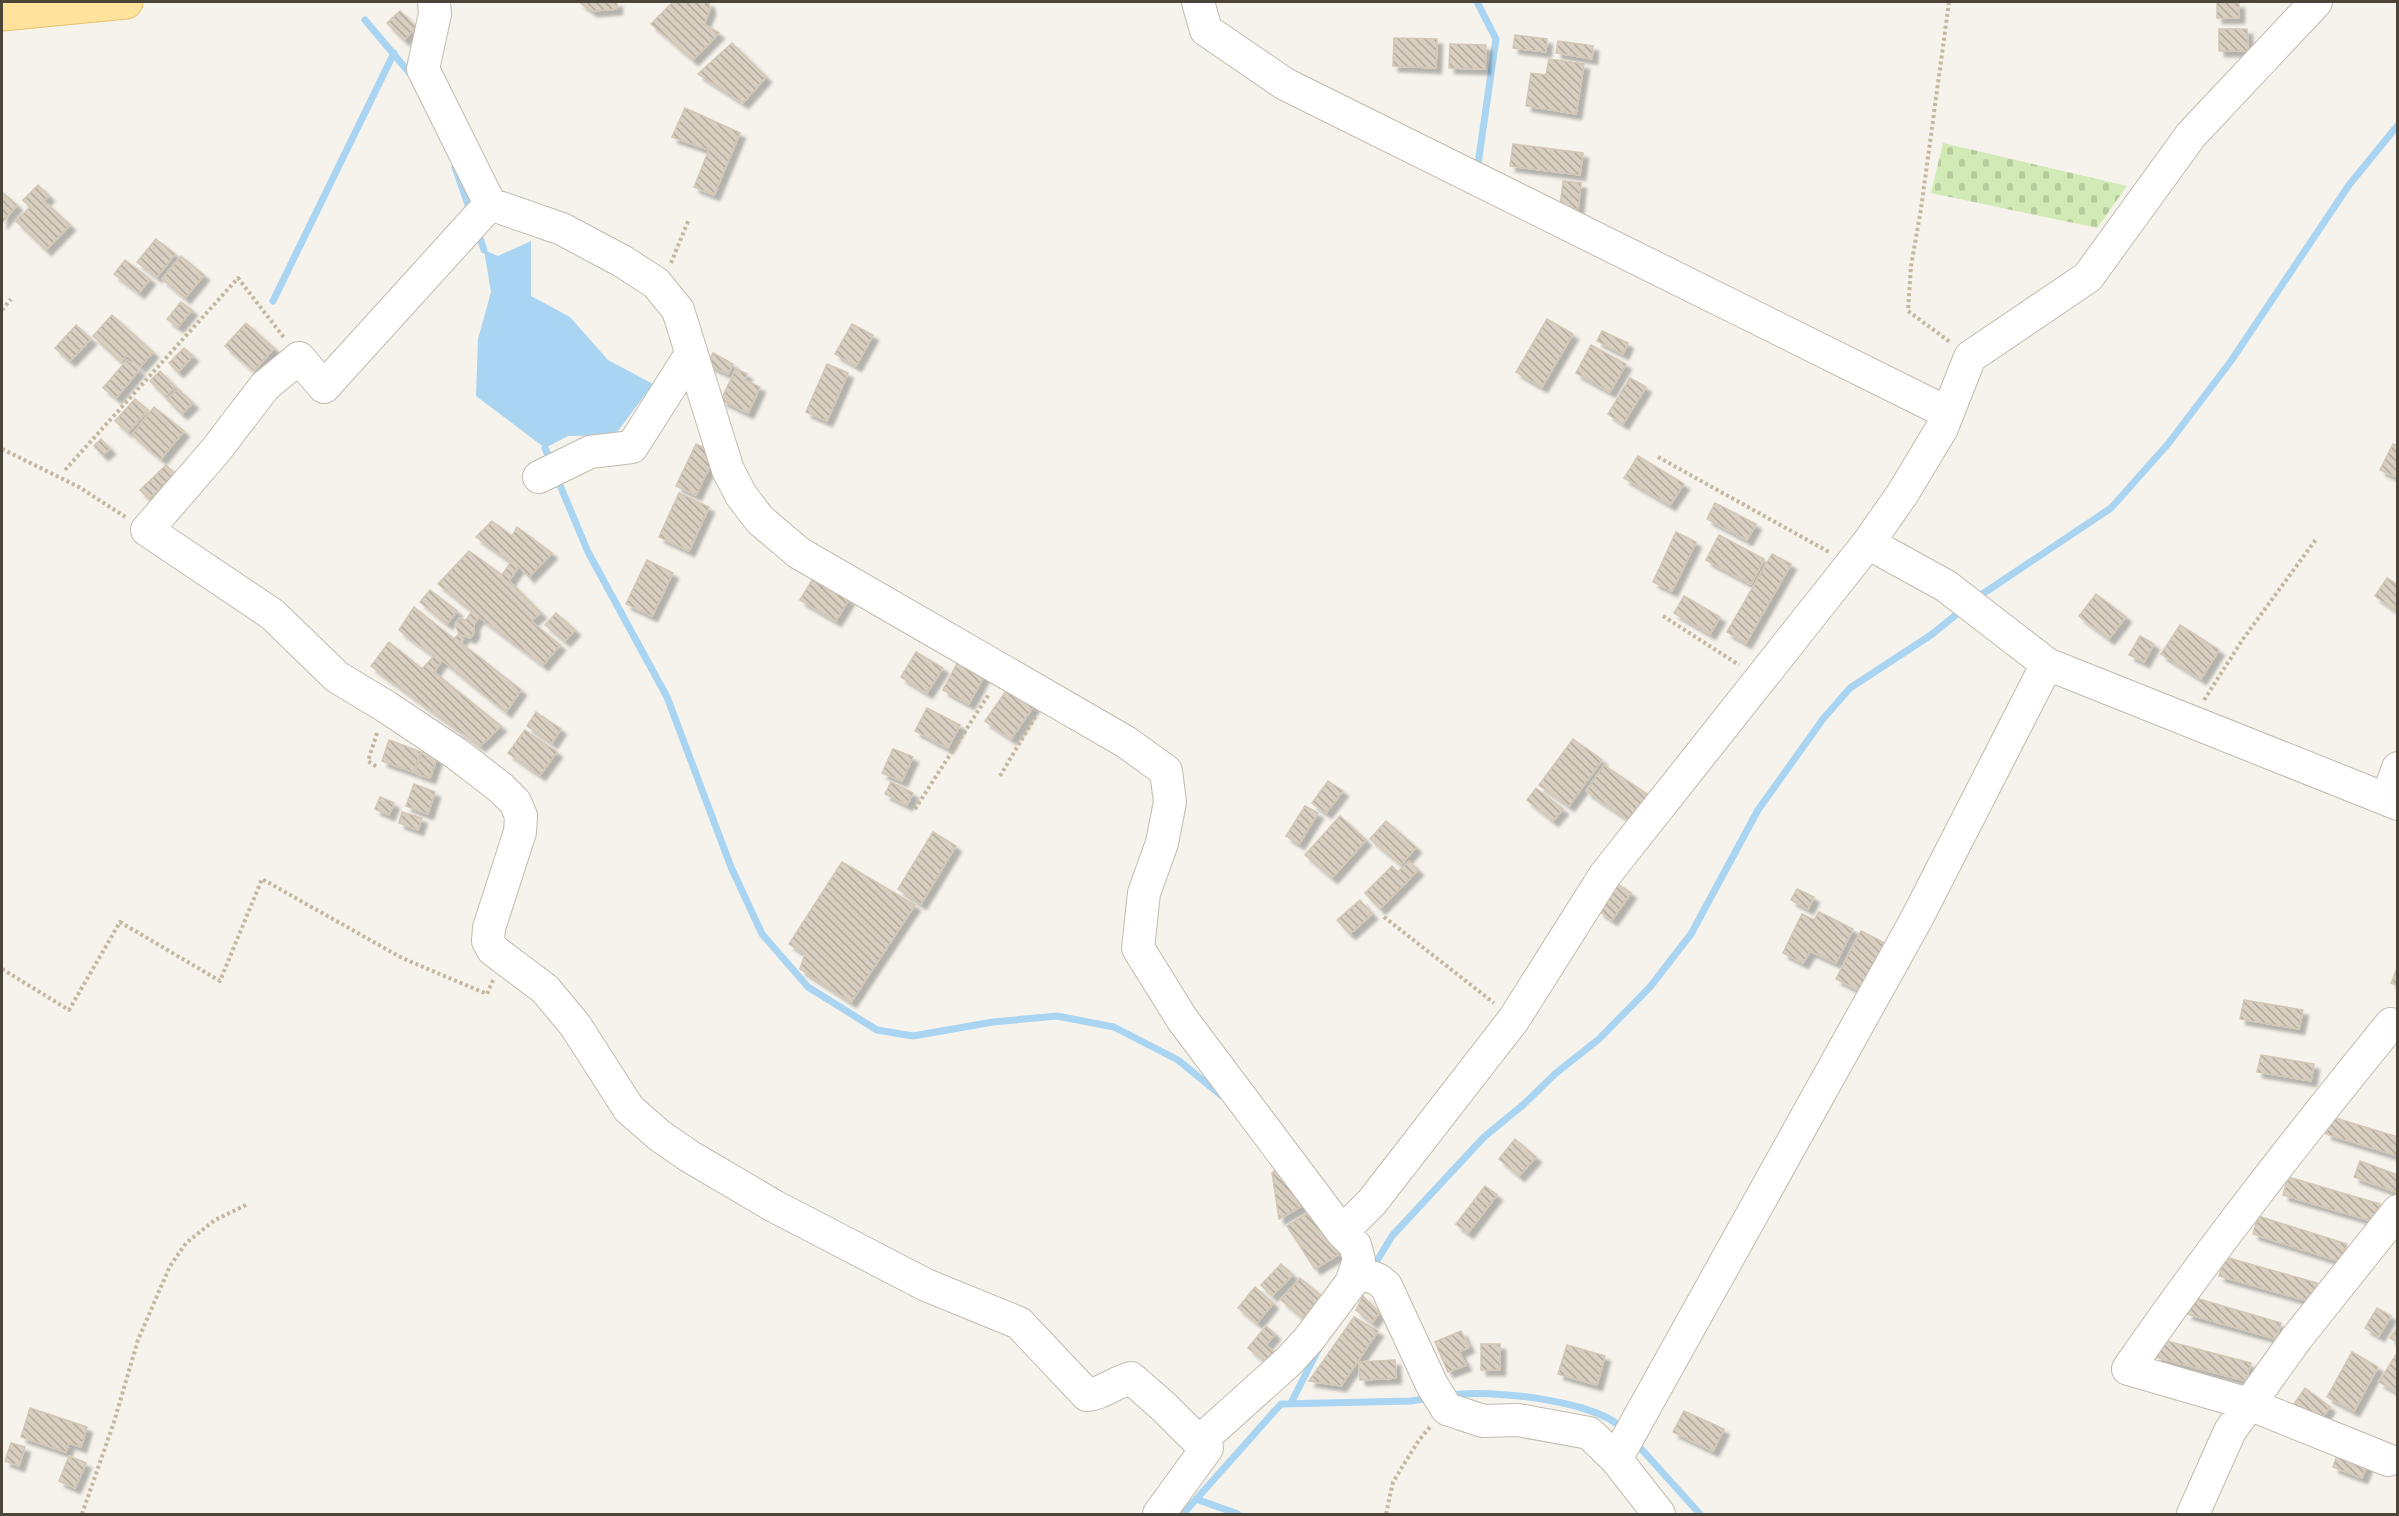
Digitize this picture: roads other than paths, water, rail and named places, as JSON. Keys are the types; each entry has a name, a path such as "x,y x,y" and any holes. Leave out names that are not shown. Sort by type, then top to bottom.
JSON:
{"main road":[{"path":"2,14 126,2"}],"street":[{"path":"434,2 435,14 423,69 490,204 562,229 622,261 660,289 678,310 728,470 741,495 760,520 799,553 1126,742 1166,771 1170,802 1162,843 1144,893 1138,948 1182,1019 1342,1232 1355,1245 1366,1275 1386,1286 1440,1398 1483,1421 1518,1420 1589,1433 1624,1443 1659,1515"},
{"path":"1198,2 1206,30 1285,84 1948,413"},
{"path":"1342,1232 1372,1202 1514,1019 1605,875 1903,494 1942,428 1970,357 2088,278 2191,135 2316,2"},
{"path":"490,204 324,387 299,358 266,386 216,450 147,530 272,614 337,677 457,754 501,788 515,802 521,816 520,832 489,928 488,941 493,950 545,989 575,1025 629,1109 670,1143 774,1206 916,1279 1019,1323 1087,1395 1095,1394 1131,1378 1207,1448 1159,1515"},
{"path":"539,477 590,452 632,447 691,354"},
{"path":"1859,553 1946,586 2048,664 2392,802 2397,768"},
{"path":"1624,1443 1916,920 2048,664"},
{"path":"2388,1460 2249,1404 2128,1369 2189,1281 2324,1107 2391,1024 2397,1025"},
{"path":"2193,1515 2230,1431 2296,1340 2397,1211"},
{"path":"1199,1442 1289,1361 1309,1339 1351,1283 1366,1275"}],"water":[{"path":"531,241 531,296 570,317 608,360 653,384 615,435 568,436 545,448 476,396 478,339 491,292 484,250 498,256"}],"waterway":[{"path":"1477,2 1496,39 1478,164"},
{"path":"365,20 412,76"},
{"path":"273,301 394,53"},
{"path":"1975,599 2111,508 2168,444 2231,361 2349,185 2398,125"},
{"path":"455,167 471,213"},
{"path":"478,232 484,250"},
{"path":"545,448 551,462"},
{"path":"557,478 588,552 667,697 731,867 762,934 808,987 877,1030 913,1036 993,1022 1057,1016 1114,1027 1178,1060 1222,1096"},
{"path":"1372,1269 1392,1236 1484,1137 1523,1105 1556,1073 1599,1039 1650,987 1691,934 1758,810 1823,719 1850,688 1931,635 1962,610"},
{"path":"1291,1403 1318,1350"},
{"path":"1450,1395 1514,1395 1541,1399 1590,1411 1609,1419 1623,1429"},
{"path":"1183,1514 1281,1404 1411,1401 1430,1398"},
{"path":"1635,1442 1700,1514"},
{"path":"1196,1499 1238,1514"}]}
